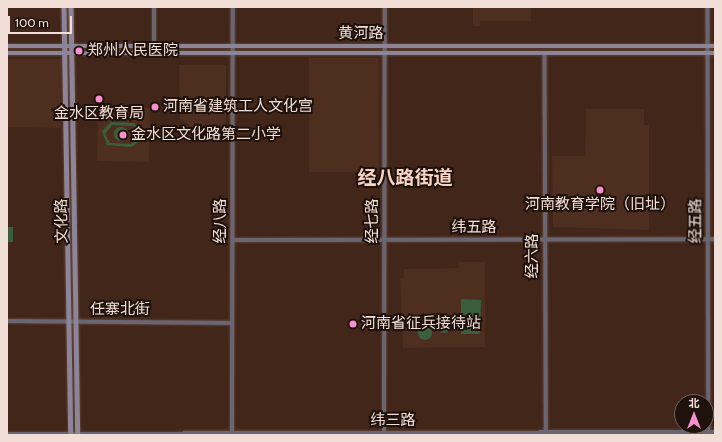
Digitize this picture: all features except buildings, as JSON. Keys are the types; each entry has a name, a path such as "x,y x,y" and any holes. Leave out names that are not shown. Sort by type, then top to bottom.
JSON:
{"main road":[{"name":"文化路","path":"64,7 71,434"},
{"name":"文化路","path":"71,7 78,434"},
{"name":"黄河路","path":"7,46 715,46"},
{"name":"黄河路","path":"7,53 715,53"}],"street":[{"path":"154,7 154,46"},
{"name":"经八路","path":"232,434 233,7"},
{"name":"经七路","path":"384,434 385,7"},
{"name":"经五路","path":"708,7 709,394"},
{"name":"经六路","path":"545,53 546,434"},
{"name":"纬五路","path":"233,240 715,239"},
{"name":"任寨北街","path":"7,322 232,323"},
{"name":"纬三路","path":"7,434 674,434"}],"shaded area":[{"path":"473,7 531,7 531,21 480,21 480,26 473,26"},
{"path":"309,58 379,58 379,172 309,172"},
{"path":"7,59 62,59 61,128 7,127"},
{"path":"179,65 226,65 226,129 195,129 180,119"},
{"name":"金水区文化路第二小学","path":"98,108 150,108 149,162 97,161"},
{"name":"河南教育学院（旧址）","path":"586,109 644,109 644,125 649,125 649,230 553,227 552,156 585,156"},
{"path":"715,129 715,228 714,228"},
{"path":"459,262 485,262 485,347 403,348 400,278 404,278 404,269 459,268"}],"green space":[{"path":"111,122 134,123 140,131 138,142 132,147 107,145 102,131","holes":["112,125 133,126 137,132 136,140 131,144 110,143 105,134"]},
{"path":"121,127 126,129 128,134 126,139 121,141 116,139 114,134 116,129"},
{"path":"7,227 13,227 13,242 7,242"},
{"path":"461,299 481,300 480,334 461,334"},
{"path":"444,319 449,321 451,326 449,331 444,333 439,331 437,326 439,321"},
{"path":"425,326 430,328 432,333 430,338 425,340 420,338 418,333 420,328"}],"place":[{"name":"郑州人民医院","path":"79,51"},
{"name":"金水区教育局","path":"99,99"},
{"name":"河南省建筑工人文化宫","path":"155,107"},
{"name":"金水区文化路第二小学","path":"123,135"},
{"name":"河南教育学院（旧址）","path":"600,190"},
{"name":"河南省征兵接待站","path":"353,324"}],"district":[{"name":"经八路街道","path":"405,178"}]}
